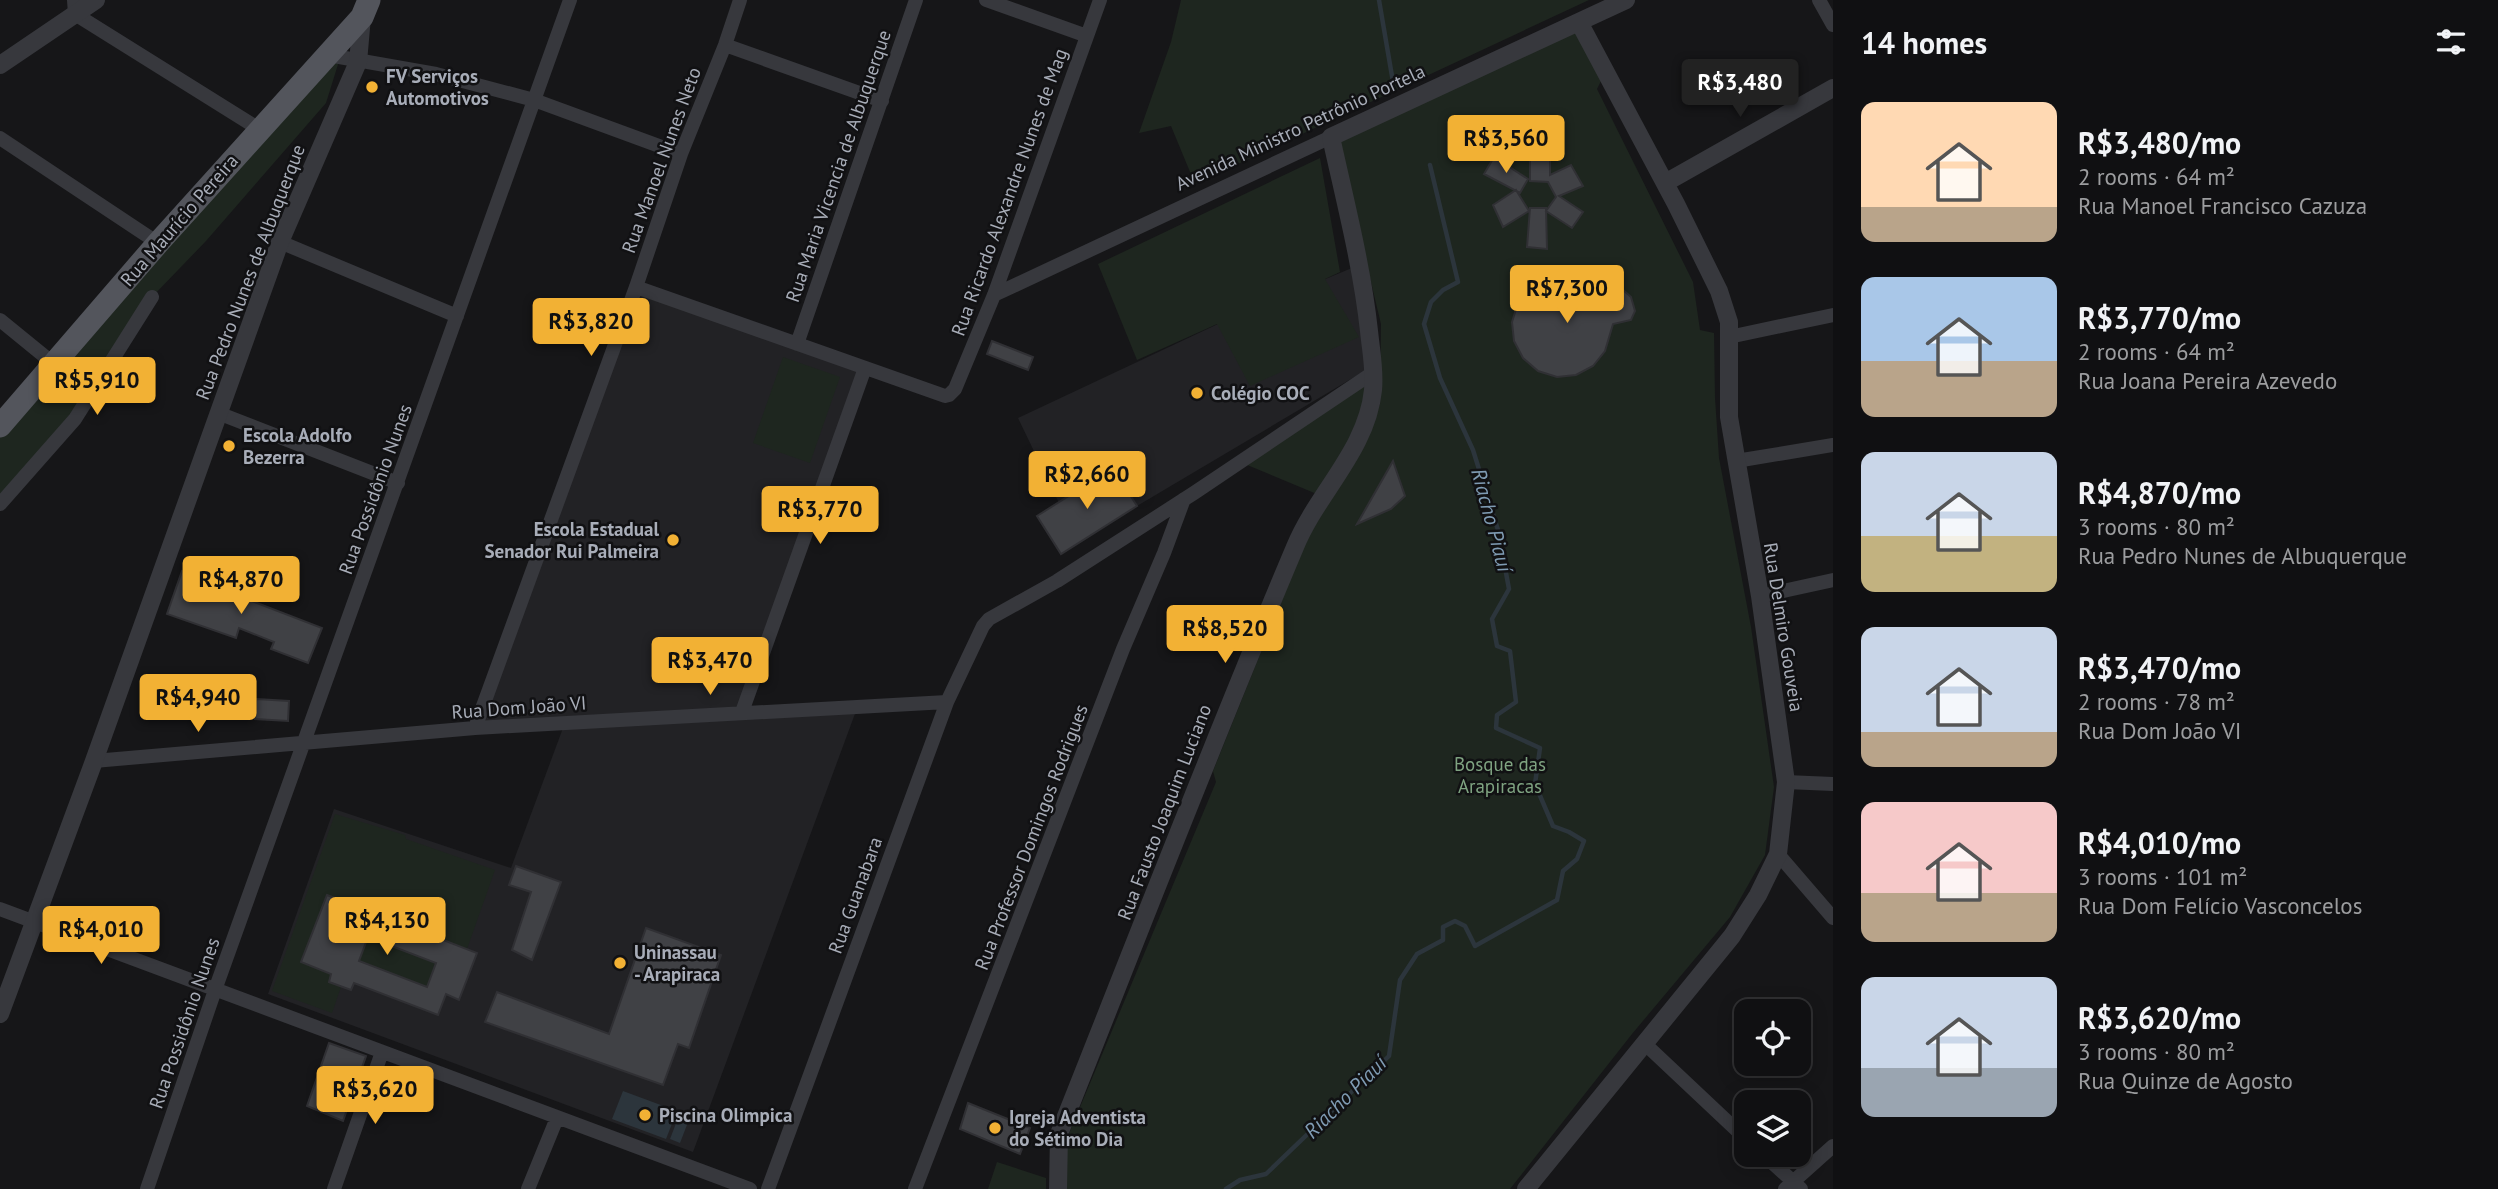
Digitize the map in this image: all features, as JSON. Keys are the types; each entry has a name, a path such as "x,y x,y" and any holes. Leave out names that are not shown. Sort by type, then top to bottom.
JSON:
{"main road":[{"name":"Rua Maurício Pereira","path":"0,426 158,243 328,55 363,6"}],"street":[{"path":"0,65 74,7 96,0"},
{"name":"Rua Possidônio Nunes","path":"147,1189 215,990 570,0"},
{"name":"Rua Manoel Nunes Neto","path":"475,728 636,287 681,154 740,0"},
{"name":"Rua Maria Vicencia de Albuquerque","path":"797,344 916,0"},
{"path":"986,0 1087,36"},
{"name":"Rua Ricardo Alexandre Nunes de Mag","path":"865,368 949,396 955,389 994,295 1100,0"},
{"name":"Avenida Ministro Petrônio Portela","path":"994,295 1626,0"},
{"path":"1819,0 1833,25"},
{"name":"Rua Pedro Nunes de Albuquerque","path":"0,1014 94,761 280,242 358,61 363,6"},
{"path":"74,7 259,129"},
{"name":"Rua Delmiro Gouveia","path":"1526,1189 1732,936 1758,895 1777,854 1786,782 1760,596 1729,418 1728,322 1719,291 1579,22"},
{"path":"725,45 882,101"},
{"path":"328,55 436,74 534,100 681,154"},
{"path":"1665,183 1833,88"},
{"name":"Rua Fausto Joaquim Luciano","path":"1058,1189 1059,1134 1223,718 1300,535 1349,458 1366,421 1374,372 1365,295 1331,136"},
{"path":"0,138 158,243"},
{"path":"280,242 457,316"},
{"path":"636,287 865,368 742,712"},
{"path":"0,504 75,419 152,298"},
{"path":"1729,337 1833,315"},
{"path":"0,320 54,364"},
{"path":"1184,499 1374,372"},
{"path":"218,412 398,483"},
{"path":"1736,461 1833,445"},
{"name":"Rua Guanabara","path":"768,1189 947,702 983,626 989,619 1057,581 1184,499"},
{"name":"Rua Professor Domingos Rodrigues","path":"915,1189 1123,649 1184,499"},
{"path":"1760,596 1833,580"},
{"name":"Rua Dom João VI","path":"94,761 475,728 947,702"},
{"path":"1786,782 1833,784"},
{"path":"1777,854 1833,918"},
{"path":"0,909 750,1189"},
{"path":"1644,1043 1734,1128"},
{"path":"334,1189 382,1052"},
{"path":"528,1189 557,1118"},
{"path":"1775,1167 1793,1187 1833,1146"}],"shaded area":[{"name":"Colégio COC","path":"1359,265 1373,366 1137,506 1113,469 1059,503 1018,418 1218,324"},
{"name":"Escola Estadual Senador Rui Palmeira","path":"636,287 865,368 742,712 475,728"},
{"name":"Uninassau - Arapiraca","path":"856,711 693,1152 268,994 334,809 511,868 563,728"},
{"name":"Piscina Olimpica","path":"623,1091 677,1111 666,1139 612,1119"},
{"path":"680,1113 690,1117 680,1143 670,1139"}],"green space":[{"path":"1181,0 1589,0 1195,184 1171,126 1139,133 1171,42"},
{"name":"Bosque das Arapiracas","path":"1577,29 1602,79 1597,89 1693,282 1700,330 1714,333 1719,458 1751,627 1774,787 1765,855 1730,917 1632,1034 1510,1189 1065,1189 1065,1143 1216,782 1213,771 1306,540 1365,445 1380,404 1381,324 1337,140"},
{"path":"340,58 326,103 206,241 152,297 75,419 0,504 0,426"},
{"path":"1320,158 1340,272 1325,279 1359,337 1250,386 1217,324 1137,360 1098,264"},
{"path":"783,357 840,377 810,463 753,443"},
{"path":"1374,372 1373,391 1324,497 1240,462"},
{"path":"335,814 405,835 406,839 495,870 467,949 327,895 301,962 331,974 329,982 341,987 332,1013 272,991"},
{"path":"368,937 436,963 427,987 359,961"},
{"path":"997,1162 1046,1178 1046,1189 988,1189"}],"building":[{"path":"1530,152 1550,152 1550,175 1571,165 1583,186 1559,196 1583,212 1572,228 1546,211 1556,197 1548,182 1530,181"},
{"path":"1494,157 1528,179 1520,193 1484,174"},
{"path":"1516,190 1529,211 1503,227 1493,205"},
{"path":"1530,208 1546,208 1547,249 1527,247"},
{"path":"1567,277 1585,284 1600,296 1622,289 1631,297 1635,311 1631,320 1613,324 1605,351 1593,366 1576,375 1557,377 1538,371 1523,358 1514,341 1512,322 1518,303 1530,288 1547,279"},
{"path":"992,341 1033,357 1028,370 987,354"},
{"path":"1393,461 1405,496 1391,509 1357,524"},
{"path":"1113,468 1137,506 1061,554 1037,516"},
{"path":"182,571 251,595 249,600 322,628 308,663 271,649 274,642 239,628 236,638 167,614"},
{"path":"256,699 289,701 288,721 255,719"},
{"path":"516,866 561,882 532,960 512,950 531,892 509,885"},
{"path":"327,895 477,953 459,1000 446,994 438,1015 354,983 351,990 329,982 331,974 301,962","holes":["368,937 436,963 427,987 359,961"]},
{"path":"646,928 721,955 689,1048 678,1044 663,1085 485,1022 497,992 609,1034"},
{"path":"329,1043 366,1056 343,1121 307,1106"},
{"name":"Igreja Adventista do Sétimo Dia","path":"968,1103 1030,1128 1020,1154 960,1129"}],"waterway":[{"name":"Riacho Piauí","path":"1379,0 1393,82"},
{"name":"Riacho Piauí","path":"1226,1189 1240,1180 1266,1174 1389,1056 1400,980 1417,954 1443,940 1443,927 1455,921 1465,926 1475,946 1557,900 1563,871 1577,859 1584,841 1553,826 1535,784 1540,748 1496,728 1497,715 1516,702 1510,651 1497,646 1492,619 1509,589 1498,530 1473,450 1440,378 1424,324 1431,302 1443,290 1458,282 1430,165"}],"place":[{"name":"FV Serviços Automotivos","path":"372,87"},
{"name":"Colégio COC","path":"1197,393"},
{"name":"Escola Adolfo Bezerra","path":"229,446"},
{"name":"Escola Estadual Senador Rui Palmeira","path":"673,540"},
{"name":"Uninassau - Arapiraca","path":"620,963"},
{"name":"Piscina Olimpica","path":"645,1115"},
{"name":"Igreja Adventista do Sétimo Dia","path":"995,1128"}]}
